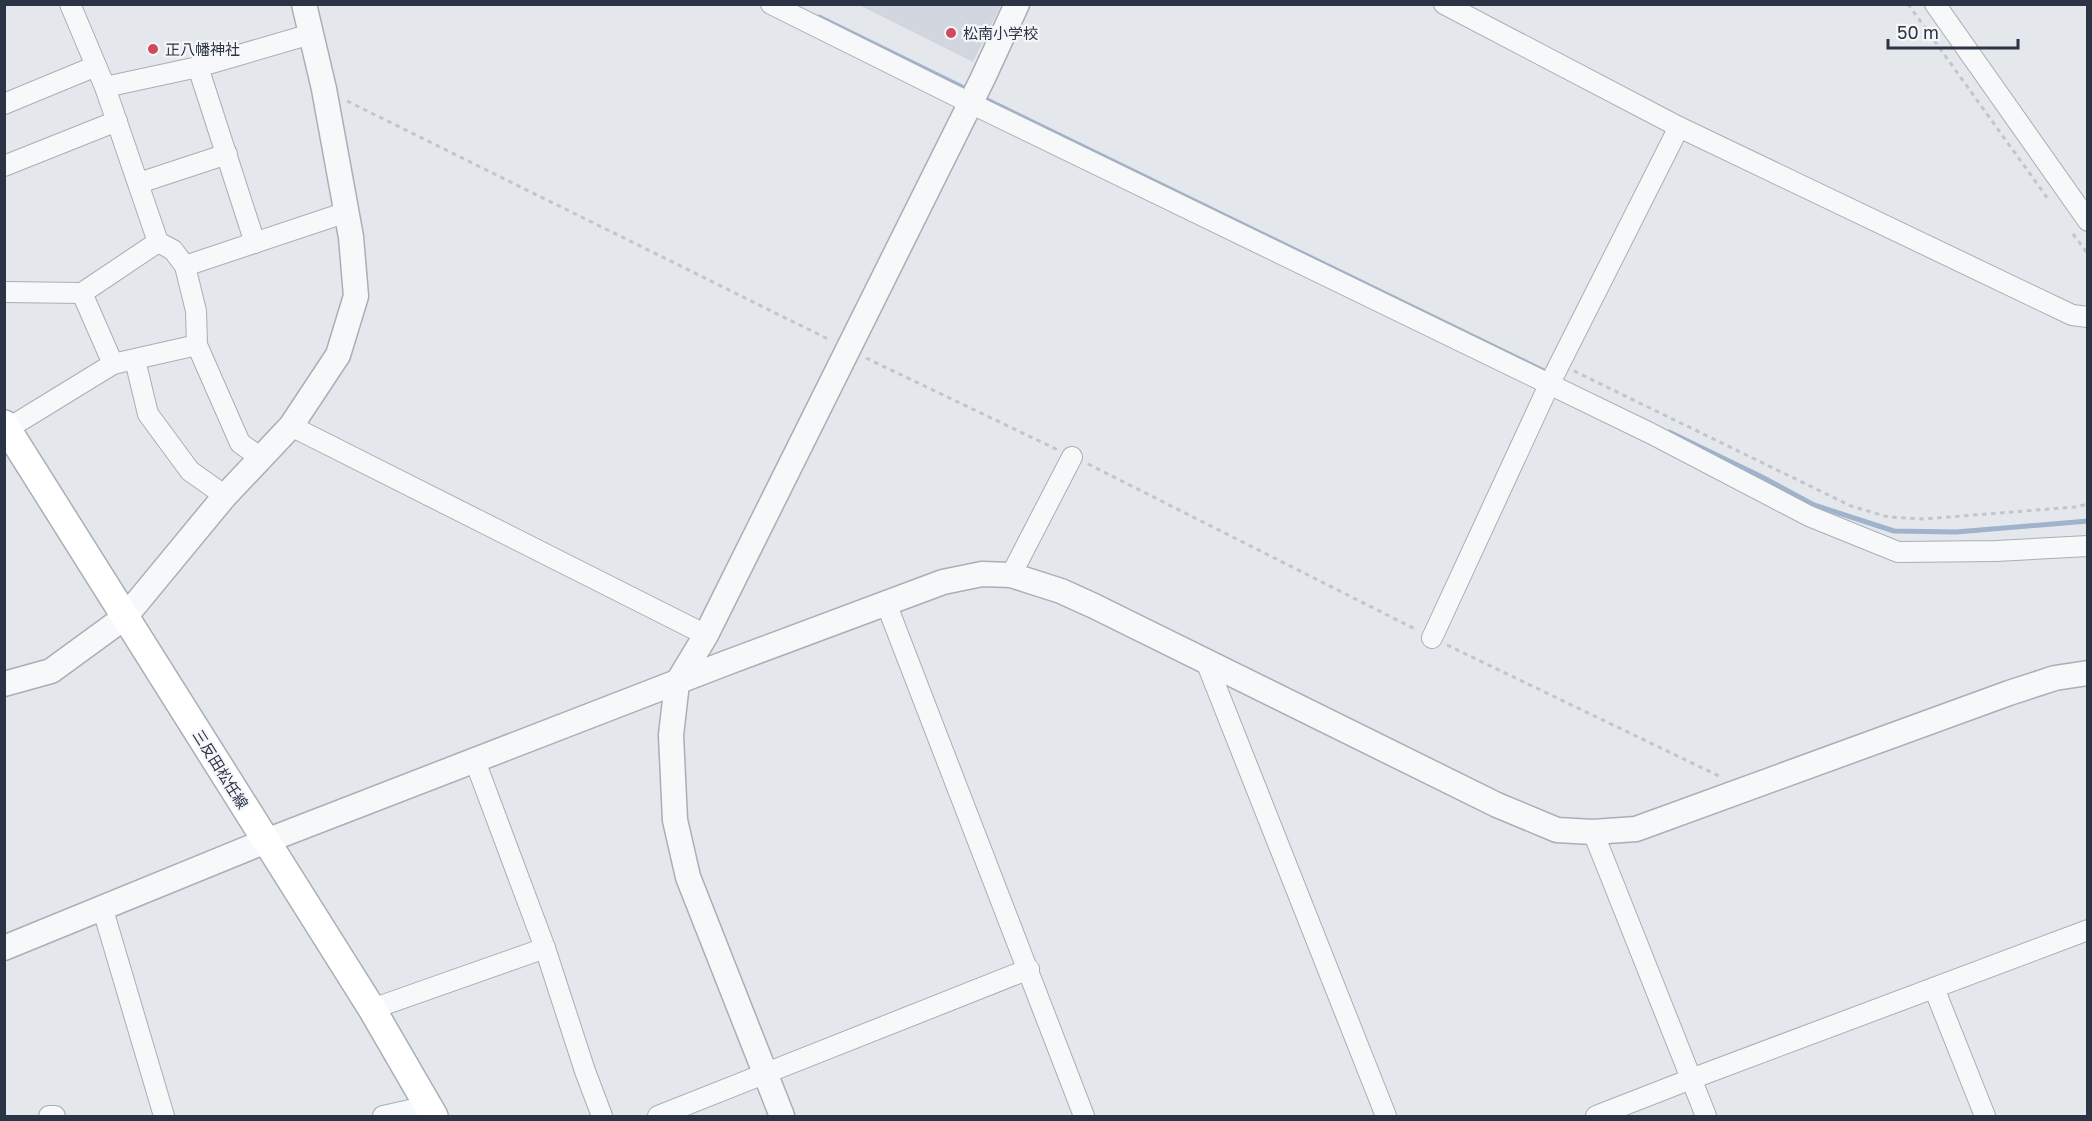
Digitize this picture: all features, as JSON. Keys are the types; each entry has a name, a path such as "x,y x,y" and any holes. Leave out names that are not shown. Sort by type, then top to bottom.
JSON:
{"main road":[{"name":"三反田松任線","path":"6,426 372,1009 431,1111"}],"street":[{"path":"70,4 105,87 158,242 173,250 185,266 196,311 197,345 240,443 261,458"},
{"path":"4,684 51,671 125,616 224,497 291,426 338,355 356,296 351,237 324,89 304,4"},
{"path":"771,4 1466,343 1553,377 1650,433 1809,516 1898,552 1996,551 2088,546"},
{"path":"782,1116 688,877 675,820 671,735 677,683 706,635 983,78 1017,4"},
{"path":"1444,4 1679,127 2072,315 2088,317"},
{"path":"1935,4 2088,221"},
{"path":"105,87 198,67 310,34"},
{"path":"4,104 96,66"},
{"path":"198,67 255,243"},
{"path":"4,166 117,121"},
{"path":"1432,638 1553,377 1679,127"},
{"path":"139,183 227,154"},
{"path":"185,266 346,212"},
{"path":"4,292 82,293 158,242"},
{"path":"82,293 113,364"},
{"path":"6,426 113,364 197,345"},
{"path":"135,360 148,414 189,471 224,497"},
{"path":"291,426 706,635"},
{"path":"1011,575 1072,456"},
{"path":"4,948 103,910 266,842 886,603 953,580 982,574 1011,575 1061,591 1205,659 1497,805 1557,830 1593,832 1636,829 2009,693 2055,678 2088,673"},
{"path":"886,603 1084,1116"},
{"path":"1205,659 1386,1116"},
{"path":"475,761 544,948 602,1116"},
{"path":"1593,832 1706,1116"},
{"path":"103,910 164,1116"},
{"path":"1596,1116 2088,930"},
{"path":"372,1009 544,948"},
{"path":"658,1116 1029,969"},
{"path":"1934,988 1984,1116"},
{"path":"383,1116 431,1111"},
{"path":"49,1116 55,1116"}],"path":[{"path":"1908,4 2053,206"},
{"path":"324,89 848,349 1072,456 1432,638 1745,788"},
{"path":"2067,225 2088,254"},
{"path":"1553,377 1841,502 1888,517 1924,519 2075,507 2088,504"}],"shaded area":[{"name":"松南小学校","path":"859,5 1001,5 973,62"}],"waterway":[{"path":"819,17 970,91"},
{"path":"981,97 1550,374"},
{"path":"1669,432 1814,505 1894,531 1956,532 2088,521"}],"place":[{"name":"松南小学校","path":"951,33"},
{"name":"正八幡神社","path":"153,49"}]}
